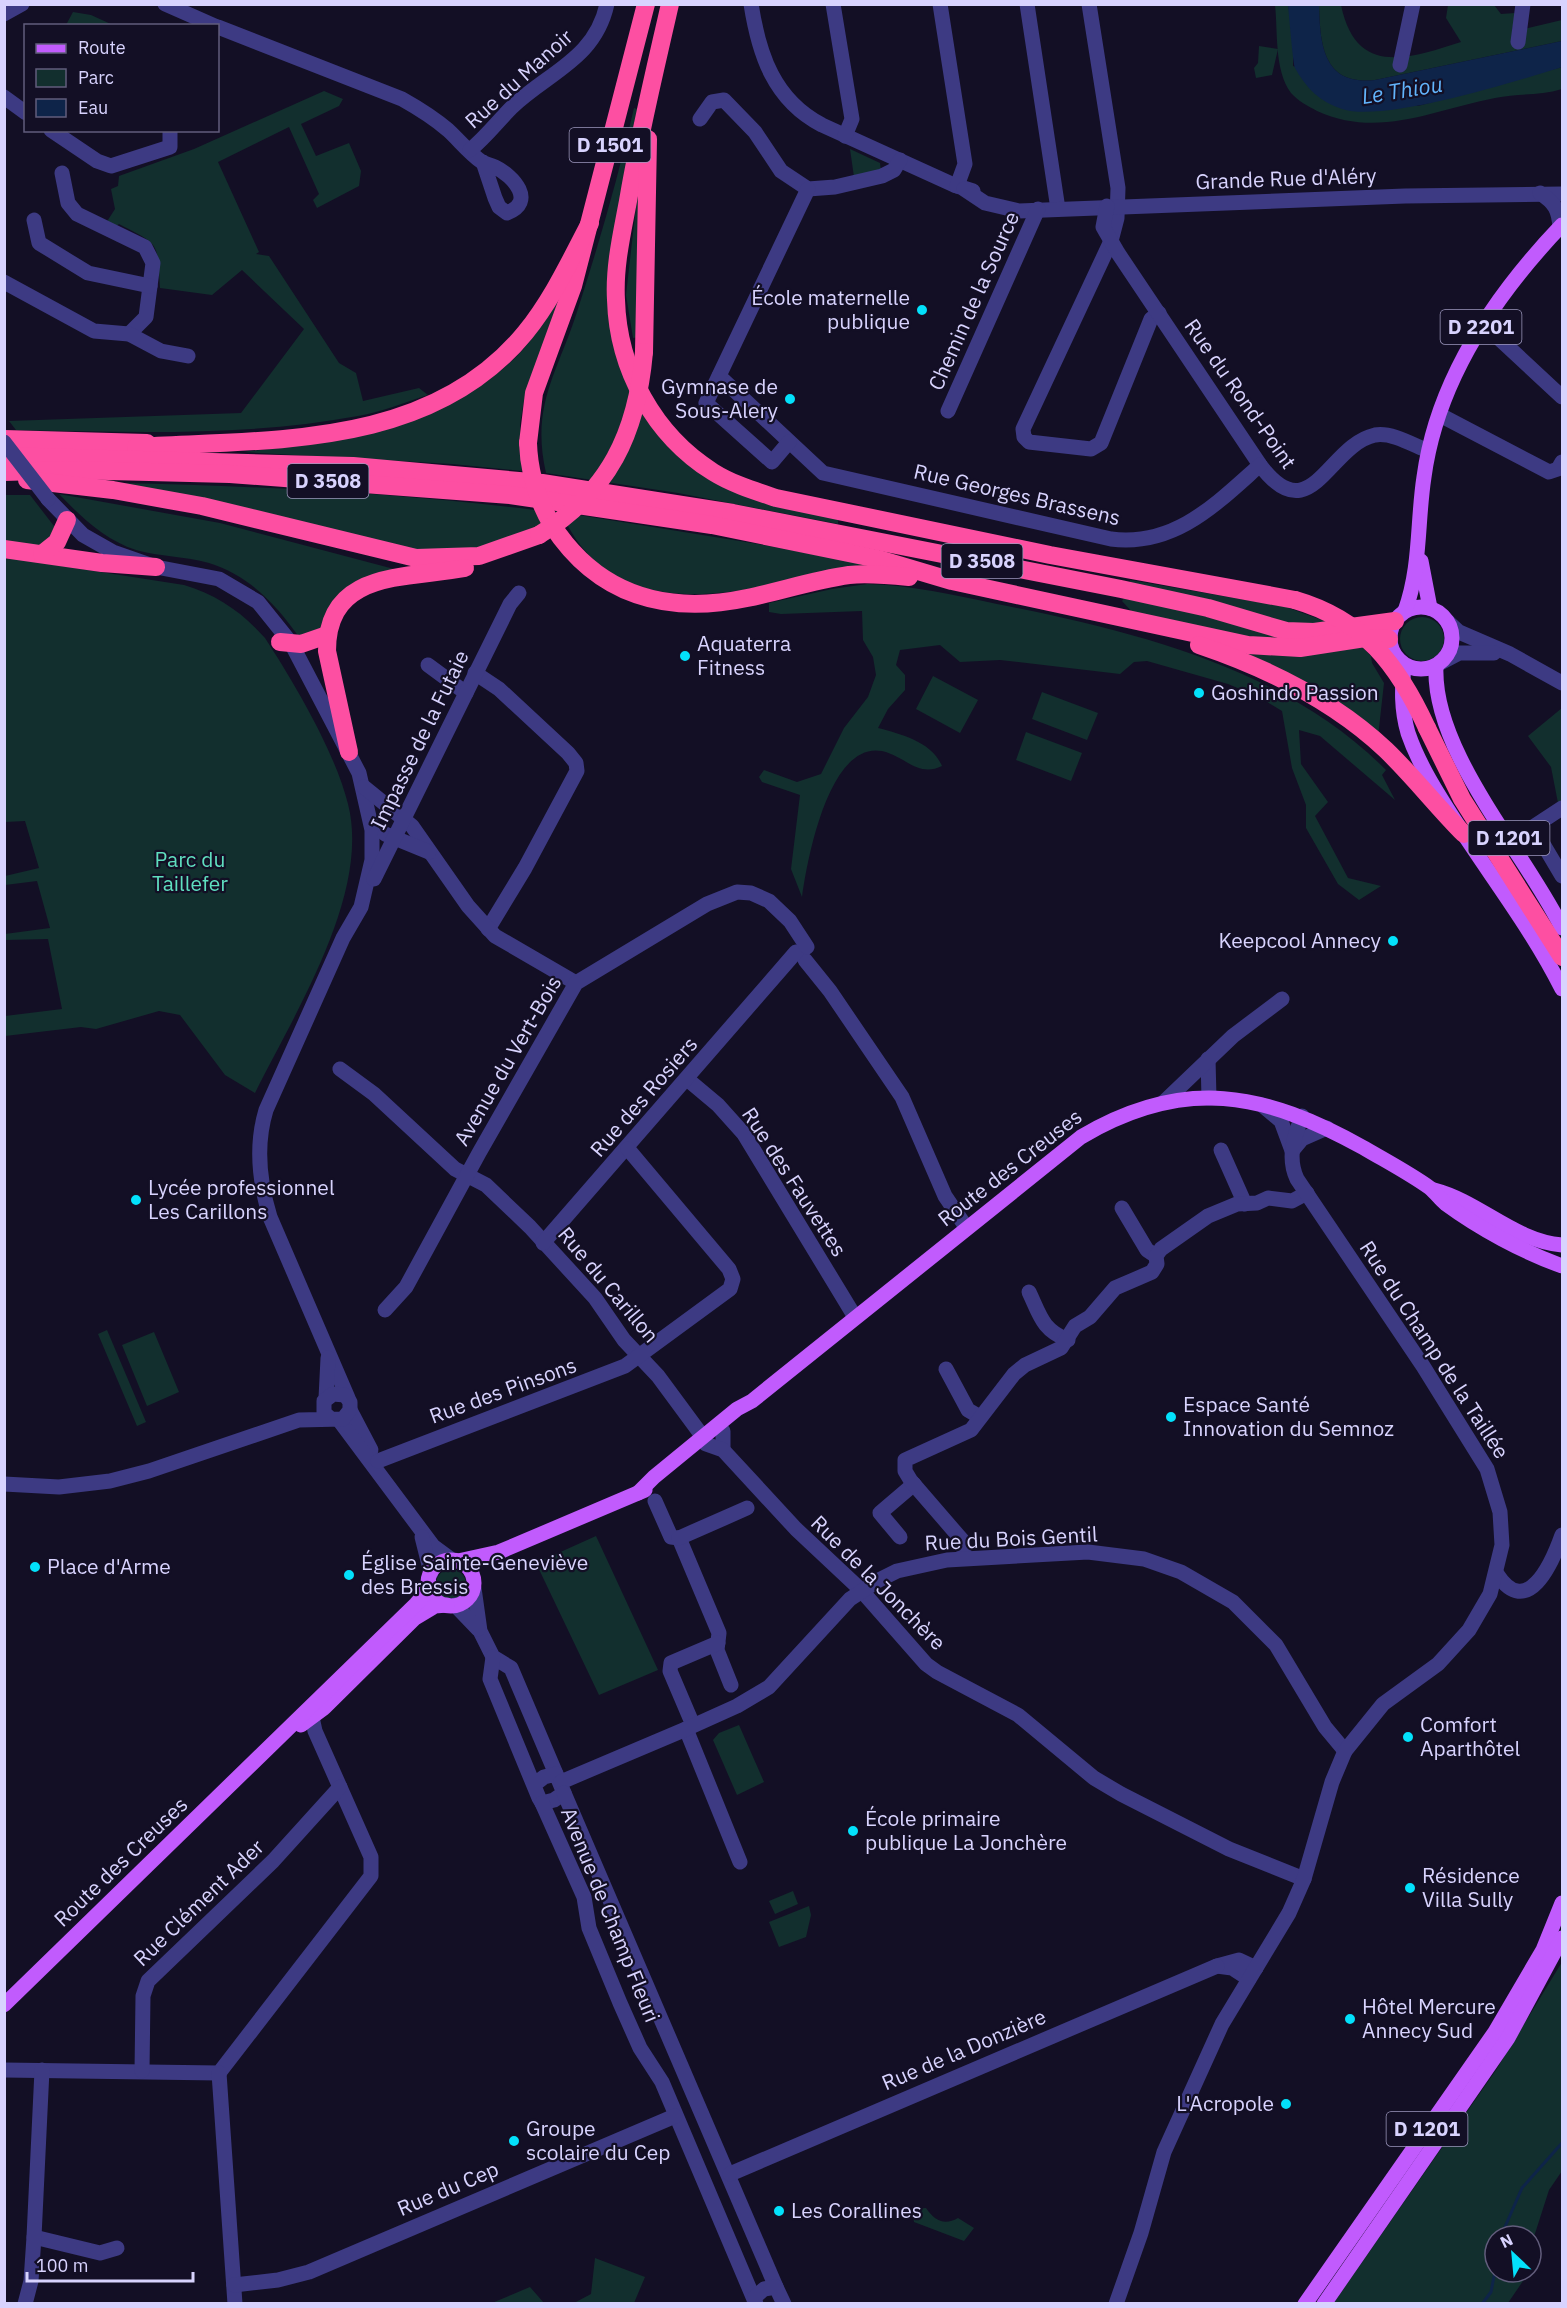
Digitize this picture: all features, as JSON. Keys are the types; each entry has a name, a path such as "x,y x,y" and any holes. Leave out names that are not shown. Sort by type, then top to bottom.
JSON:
{"highway":[{"name":"D 1501","path":"590,224 646,4"},
{"path":"670,4 634,165 617,267 615,299 618,329 628,364 643,398 656,418 693,458 714,473 741,487 1121,589"},
{"path":"349,752 329,668 327,636 330,623 346,598 370,583 388,578 469,568 504,554 546,530 582,503 620,452 637,403 645,337 650,95"},
{"path":"590,224 573,286 534,393 528,443 532,479 546,530 610,583 628,592 683,605 747,598 851,575 882,574 952,581"},
{"path":"4,455 267,441 359,429 409,415 445,399 487,371 525,334 548,303 590,224"},
{"path":"4,441 176,445"},
{"name":"D 3508","path":"4,455 318,464 542,483 733,513 1121,589 1296,632 1314,632 1400,616"},
{"name":"D 3508","path":"4,475 69,470 230,474 510,495 712,525 878,559 952,581 1128,621 1273,648 1300,648 1365,638 1389,639"},
{"path":"4,475 192,504 416,558 479,556 546,530"},
{"path":"794,502 1050,555 1295,600 1329,613 1351,626 1373,644 1402,679 1462,799 1563,957"},
{"path":"42,554 57,542 67,520"},
{"path":"4,549 102,563 156,567"},
{"path":"1128,621 1244,662 1276,676 1327,705 1380,744 1464,834"},
{"path":"285,642 314,641 327,636"}],"main road":[{"name":"D 2201","path":"1400,616 1414,587 1428,451 1460,365 1506,288 1561,227"},
{"name":"D 2201","path":"1419,550 1430,608"},
{"path":"1421,607 1430,608 1447,621 1452,641 1450,649 1438,665 1424,670 1404,664 1391,650 1389,639 1400,616 1421,607"},
{"name":"D 1201","path":"1404,664 1401,698 1408,732 1428,777 1545,956 1563,989"},
{"name":"D 1201","path":"1438,665 1439,703 1466,768 1563,928"},
{"name":"Route des Creuses","path":"705,1441 737,1409 752,1401 1081,1137 1108,1120 1164,1102 1209,1098 1256,1101 1302,1116 1327,1128 1431,1189 1445,1203 1503,1238 1562,1267"},
{"name":"Route des Creuses","path":"1431,1189 1451,1194 1533,1240 1561,1244"},
{"name":"Route des Creuses","path":"455,1560 499,1552 638,1493 654,1477 723,1431 743,1413 752,1401"},
{"name":"Route des Creuses","path":"473,1582 499,1552"},
{"path":"455,1560 467,1566 473,1582 467,1599 451,1605 434,1597 430,1578 442,1562 455,1560"},
{"name":"Route des Creuses","path":"4,2005 416,1604 424,1595 430,1578"},
{"name":"Route des Creuses","path":"267,1749 312,1717 415,1618 435,1606 451,1605"},
{"name":"D 1201","path":"1305,2304 1495,2032 1543,1950 1563,1904"},
{"name":"D 1201","path":"1324,2304 1508,2038 1563,1938"}],"street":[{"path":"4,14 22,4"},
{"path":"165,4 211,24"},
{"name":"Rue du Manoir","path":"470,150 513,106 585,50 601,25 607,4"},
{"name":"Grande Rue d'Aléry","path":"751,4 760,51 776,85 804,114 845,136 960,188 1035,209 1563,194"},
{"path":"833,4 852,119 845,136"},
{"path":"940,4 965,164 960,188"},
{"path":"1027,4 1058,209"},
{"path":"1089,4 1117,179 1112,206 1112,241 1023,429 1024,437 1029,442 1091,449 1101,443 1151,318 1159,313"},
{"path":"1400,65 1413,4"},
{"path":"1518,42 1523,4"},
{"path":"219,27 402,99 423,111 483,162"},
{"path":"4,97 24,112"},
{"path":"700,119 712,102 724,100 755,132 781,171 808,189 835,187 882,176 894,170 900,160"},
{"path":"54,132 97,161 111,166 170,147 170,132"},
{"path":"62,173 68,203 77,214 145,247 151,254 153,263 146,317 129,334"},
{"path":"789,442 771,462 706,403 808,189"},
{"path":"1540,193 1552,201 1559,212 1561,227"},
{"path":"1103,226 1112,206"},
{"name":"Rue du Rond-Point","path":"1086,207 1103,226 1260,465 1278,487 1302,490 1314,486 1353,446 1365,438 1378,435 1391,436 1428,451"},
{"name":"Chemin de la Source","path":"948,411 1035,209"},
{"path":"34,220 42,247 88,273 150,286"},
{"path":"4,282 94,331 129,334 161,351 188,356"},
{"path":"1481,327 1491,331 1563,397"},
{"name":"Rue Georges Brassens","path":"719,376 823,473 1127,541 1172,533 1190,524 1260,465"},
{"path":"1440,416 1549,472 1558,468 1563,462"},
{"path":"4,441 48,500 67,520 99,545 126,558 179,571 240,601 285,642 349,752 364,788 372,860 361,907 343,938 266,1110 261,1126 259,1163 263,1195 270,1217 328,1358 338,1372 342,1412 378,1461 396,1495"},
{"name":"Impasse de la Futaie","path":"361,907 510,604 519,593"},
{"path":"1447,621 1459,632 1510,654 1563,683"},
{"path":"285,642 350,778 368,825 343,938"},
{"path":"1438,665 1467,652 1510,654"},
{"path":"428,665 466,693"},
{"path":"476,673 499,689 568,753 576,764 577,771 525,868 488,929"},
{"path":"364,788 404,817 488,929 502,941 576,983"},
{"path":"368,825 390,807"},
{"path":"1563,808 1533,827 1563,876"},
{"path":"368,825 429,852"},
{"name":"Avenue du Vert-Bois","path":"466,1175 576,983 728,894 751,893 769,901 779,911 803,954 902,1097 945,1196 966,1227"},
{"name":"Rue des Rosiers","path":"543,1243 628,1149 775,978 803,954"},
{"path":"1164,1102 1208,1059 1282,999"},
{"path":"1208,1059 1209,1098"},
{"name":"Rue du Carillon","path":"340,1069 374,1094 455,1169 486,1185 543,1243 595,1298 705,1441"},
{"name":"Rue des Fauvettes","path":"687,1078 718,1105 744,1134 855,1317"},
{"name":"Rue du Champ de la Taillée","path":"1256,1101 1281,1121 1292,1151"},
{"name":"Rue du Champ de la Taillée","path":"1116,2304 1141,2233 1164,2152 1204,2058 1289,1913 1304,1879 1332,1782 1345,1751 1383,1704 1453,1650 1481,1611 1497,1574 1503,1532 1494,1487 1487,1469 1433,1382 1291,1166 1292,1151 1302,1116"},
{"path":"1292,1151 1302,1139 1327,1128"},
{"name":"Rue des Pinsons","path":"378,1461 608,1375 640,1356 730,1289 733,1279 729,1269 628,1149"},
{"path":"1221,1149 1245,1203"},
{"path":"385,1310 406,1287 466,1175"},
{"path":"1156,1256 1168,1243 1208,1216 1245,1203 1268,1198 1292,1201 1307,1193"},
{"path":"965,1558 962,1540 914,1484 905,1471 905,1460 970,1430 1014,1374 1025,1365 1060,1348 1068,1340 1075,1326 1090,1317 1114,1288 1152,1272 1157,1264 1156,1256 1147,1250 1122,1208"},
{"path":"1029,1292 1045,1326 1052,1334 1068,1340"},
{"path":"328,1358 324,1413 342,1412"},
{"path":"946,1369 968,1410 980,1417"},
{"path":"299,1420 337,1393 342,1412 419,1528 433,1546 455,1560"},
{"path":"4,1485 59,1487 110,1481 149,1471 299,1420 342,1412"},
{"path":"705,1441 723,1450 723,1431"},
{"name":"Rue de la Jonchère","path":"723,1450 739,1471 861,1590 920,1657 937,1672 1018,1715 1094,1778 1121,1794 1229,1849 1304,1879"},
{"path":"900,1537 880,1513 914,1484"},
{"path":"655,1501 671,1537 679,1538 747,1508"},
{"path":"419,1528 430,1578"},
{"path":"1497,1574 1511,1590 1521,1592 1531,1589 1545,1572 1563,1535"},
{"path":"679,1538 719,1633 717,1650 731,1685"},
{"name":"Rue du Bois Gentil","path":"560,1783 737,1706 769,1687 861,1590 879,1580 918,1564 965,1558 1088,1552 1144,1559 1191,1575 1233,1602 1271,1638 1286,1658 1325,1727 1345,1751"},
{"name":"Avenue de Champ Fleuri","path":"473,1582 480,1630 493,1657 511,1668 784,2304"},
{"name":"Avenue de Champ Fleuri","path":"451,1605 480,1630"},
{"path":"718,1643 670,1664 670,1671 740,1862"},
{"name":"Avenue de Champ Fleuri","path":"493,1657 490,1679 584,1897 589,1928 620,2004 640,2048 654,2067 755,2300 764,2289 776,2287"},
{"path":"235,2304 219,2073 369,1882 373,1869 371,1857 315,1731 312,1717 315,1706 328,1688"},
{"path":"535,1784 544,1777 560,1783"},
{"name":"Avenue de Champ Fleuri","path":"542,1803 554,1800 560,1783"},
{"name":"Rue Clément Ader","path":"142,2071 143,1996 148,1981 273,1861 340,1787"},
{"name":"Rue de la Donzière","path":"730,2174 1217,1966 1239,1960 1253,1974"},
{"path":"4,2070 219,2073"},
{"path":"25,2304 31,2281 42,2070"},
{"path":"694,2097 682,2100 676,2116 693,2122 703,2115"},
{"name":"Rue du Cep","path":"234,2285 278,2280 309,2272 676,2116"},
{"path":"34,2237 100,2253 117,2248"}],"green space":[{"path":"1275,5 1288,5 1293,35 1293,66 1418,106 1562,67 1562,89 1495,98 1427,115 1384,122 1340,119 1317,111 1291,93 1279,62"},
{"path":"1319,5 1341,5 1348,28 1359,44 1372,53 1387,57 1422,54 1461,42 1446,18 1448,5 1494,5 1501,14 1515,13 1512,32 1562,20 1562,41 1375,80 1358,80 1344,76 1328,59 1323,47"},
{"path":"73,12 91,15 111,24 67,24"},
{"path":"1259,46 1278,49 1272,75 1256,78 1254,68 1258,63"},
{"path":"324,91 343,99 339,106 301,124 316,156 349,143 361,171 359,186 317,208 313,200 319,194 289,127 218,162 259,252 256,254 269,256 339,363 356,373 363,401 419,388 428,395 367,414 316,423 273,427 187,432 16,430 9,421 241,413 304,329 242,270 212,295 160,288 157,253 150,242 119,224 115,227 106,223 115,209 111,189 118,186 119,176 194,149"},
{"path":"634,108 637,109 625,167 609,319 678,454 838,520 838,524 678,493 546,473 542,450 542,429 548,392 592,264"},
{"path":"850,149 880,163 881,171 854,177"},
{"path":"638,189 639,337 633,338 626,295"},
{"path":"560,296 524,400 520,424 522,471 452,464 243,452 319,443 355,436 423,417 487,381 517,356 535,335"},
{"path":"120,483 328,491 483,504 535,510 543,526 512,542 435,555"},
{"path":"59,494 220,523 394,569 319,632 299,637 271,602 236,575 209,563 145,552 125,546 94,527"},
{"path":"5,495 30,495 57,530 39,547 5,542"},
{"path":"560,512 758,544 869,565 723,593 685,594 649,589 617,577 588,554"},
{"name":"Parc du Taillefer","path":"4,557 184,585 218,599 238,612 265,638 289,676 324,741 348,804 352,839 349,876 325,953 255,1093 225,1075 180,1015 159,1011 96,1029 81,1027 5,1036 5,1016 62,1009 48,939 5,940 5,934 50,928 37,881 5,885 5,876 39,868 25,821 5,822"},
{"path":"1130,580 1286,607 1333,624 1295,627 1130,583"},
{"path":"867,584 916,588 965,597 1154,641 1255,680 1302,705 1346,735 1386,770 1382,775 1395,800 1320,736 1299,730 1301,764 1328,802 1315,816 1348,878 1381,886 1359,900 1338,884 1306,828 1306,805 1292,768 1282,711 1259,697 1228,684 1147,661 1134,662 1120,674 1000,660 960,662 940,645 900,650 896,665 905,675 905,690 888,709 878,728 915,740 931,751 942,766 933,769 919,768 882,751 864,753 848,764 835,783 824,806 809,857 802,897 791,869 800,795 762,782 759,777 764,770 797,782 821,774 844,728 868,697 876,675 873,657 863,640 862,611 781,614 769,612 769,603"},
{"path":"1125,597 1296,638 1273,645 1133,613 1122,601"},
{"path":"1422,617 1431,618 1438,623 1443,630 1443,648 1438,655 1431,660 1422,661 1413,660 1406,655 1401,648 1400,639 1401,630 1406,623 1413,618"},
{"path":"1362,647 1371,656 1372,663 1384,683 1378,737 1238,650 1325,653"},
{"path":"933,676 978,700 960,733 916,709"},
{"path":"1042,692 1098,713 1087,740 1032,719"},
{"path":"1562,708 1562,801 1558,803 1551,767 1528,736"},
{"path":"1026,732 1082,753 1071,781 1016,760"},
{"path":"107,1330 146,1422 137,1426 98,1334"},
{"path":"154,1332 179,1392 147,1406 122,1345"},
{"path":"596,1536 658,1670 599,1695 536,1563"},
{"path":"451,1569 462,1573 466,1584 462,1595 451,1599 440,1595 436,1584 440,1573"},
{"path":"739,1725 764,1782 737,1795 713,1740 719,1733"},
{"path":"793,1891 798,1904 775,1914 769,1901"},
{"path":"809,1906 811,1915 806,1937 779,1947 769,1922"},
{"path":"1562,1962 1562,2171 1549,2190 1538,2224 1483,2224 1483,2284 1521,2284 1508,2303 1333,2304 1496,2070"},
{"path":"926,2208 932,2216 944,2222 958,2218 974,2228 964,2241 914,2222 912,2209"},
{"path":"595,2258 645,2277 634,2303 574,2303 591,2294"},
{"path":"530,2287 544,2303 492,2303"}],"water":[{"name":"Le Thiou","path":"1288,5 1319,5 1323,47 1328,59 1344,76 1358,80 1375,80 1562,41 1562,67 1484,90 1418,106 1362,112 1342,109 1314,93 1295,68"}],"waterway":[{"path":"1506,2224 1522,2188 1562,2143"},
{"path":"1482,2304 1491,2292 1493,2284"}],"place":[{"name":"École maternelle publique","path":"922,310"},
{"name":"Gymnase de Sous-Alery","path":"790,399"},
{"name":"Aquaterra Fitness","path":"685,656"},
{"name":"Goshindo Passion","path":"1199,693"},
{"name":"Keepcool Annecy","path":"1393,941"},
{"name":"Lycée professionnel Les Carillons","path":"136,1200"},
{"name":"Espace Santé Innovation du Semnoz","path":"1171,1417"},
{"name":"Place d'Arme","path":"35,1567"},
{"name":"Église Sainte-Geneviève des Bressis","path":"349,1575"},
{"name":"Comfort Aparthôtel","path":"1408,1737"},
{"name":"École primaire publique La Jonchère","path":"853,1831"},
{"name":"Résidence Villa Sully","path":"1410,1888"},
{"name":"Hôtel Mercure Annecy Sud","path":"1350,2019"},
{"name":"L'Acropole","path":"1286,2104"},
{"name":"Groupe scolaire du Cep","path":"514,2141"},
{"name":"Les Corallines","path":"779,2211"}]}
